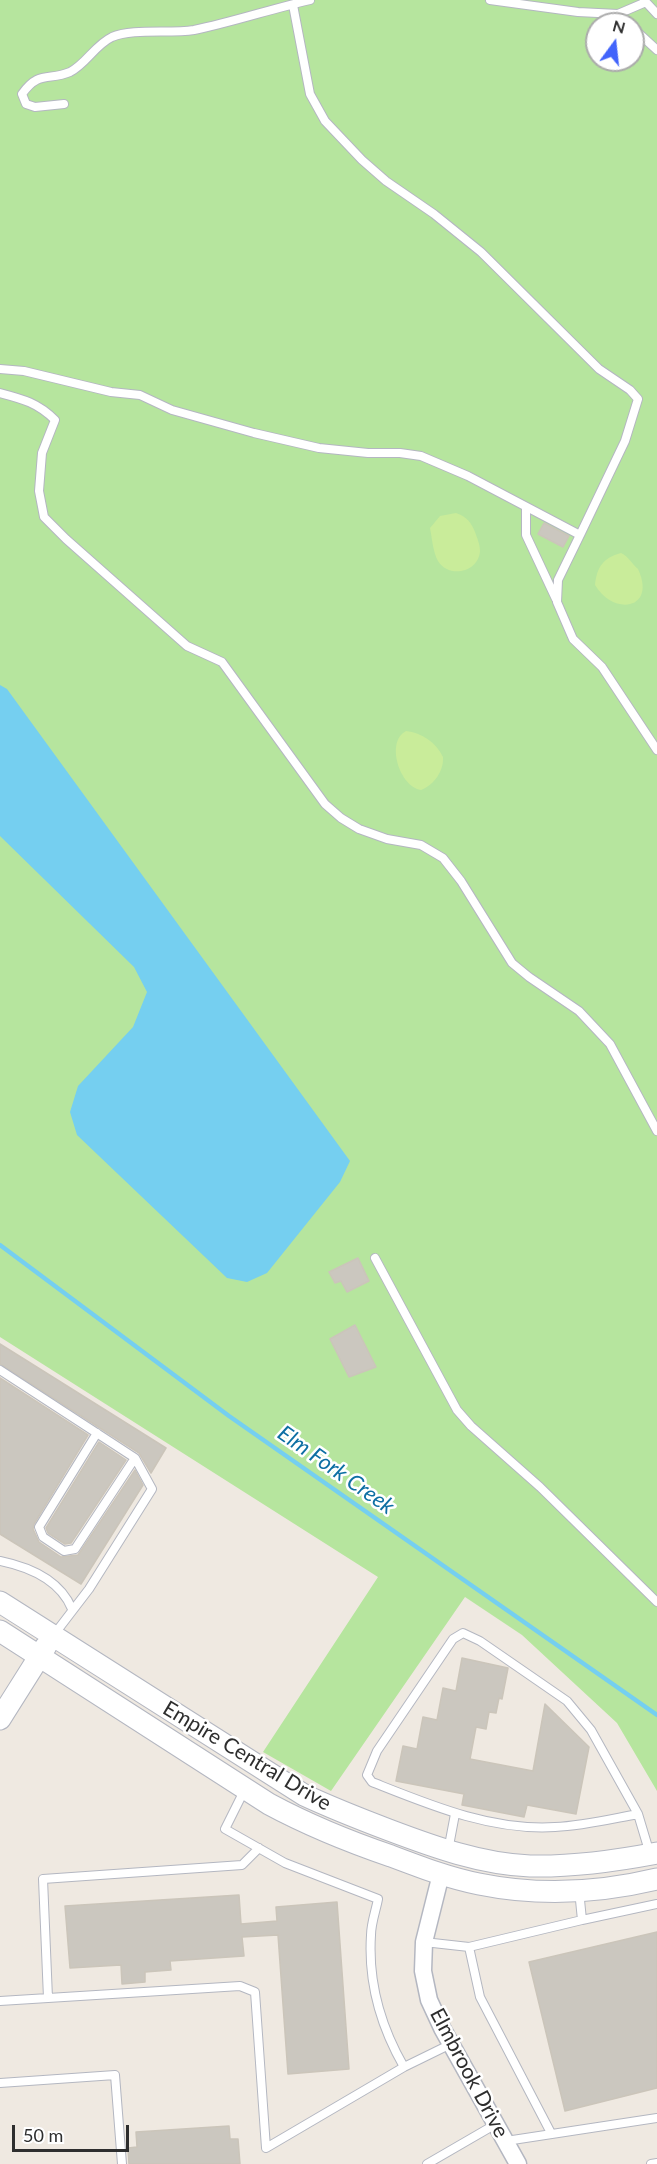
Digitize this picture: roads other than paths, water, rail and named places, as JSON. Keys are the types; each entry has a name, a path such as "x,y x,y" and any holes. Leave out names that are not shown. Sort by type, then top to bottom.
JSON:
{"street":[{"name":"Empire Central Drive","path":"0,1602 304,1795 330,1807 448,1851 505,1863 529,1866 601,1863 653,1854"},
{"name":"Empire Central Drive","path":"0,1631 245,1788 310,1826 441,1874 478,1884 525,1891 579,1890 636,1884 657,1879"},
{"path":"0,1719 53,1636"},
{"path":"441,1874 448,1851"},
{"name":"Elmbrook Drive","path":"441,1874 424,1942 423,1971 429,2000 518,2164"}],"lane":[{"path":"64,104 35,107 26,104 22,94 28,86 43,76 69,72 102,43 113,37 126,34 193,30 310,0"},
{"path":"490,0 585,12"},
{"path":"622,12 645,1 657,14"},
{"path":"293,4 310,94 325,122 341,140 386,181 434,214 481,252 599,369 630,390 638,399 625,441 558,580 557,602"},
{"path":"645,39 657,50"},
{"path":"0,369 24,371 111,392 140,395 172,410 319,448 421,456 468,476 580,535"},
{"path":"0,393 44,408 55,420 42,453 39,491 44,517 187,646 222,662 325,804 341,818 359,829 387,839 421,845 443,858 461,881 512,963 579,1011 610,1044 657,1131"},
{"path":"526,507 526,535 573,639 602,667 657,750"},
{"path":"375,1258 457,1410 471,1426 540,1487 657,1602"},
{"path":"0,1370 135,1458 153,1489 88,1589 53,1636"},
{"path":"97,1433 39,1527 43,1537 57,1547 64,1551 75,1549 135,1458"},
{"path":"0,1561 20,1565 56,1586 64,1593 72,1609"},
{"path":"638,1814 555,1827 506,1824 455,1814 372,1782 368,1775 377,1751 453,1639 463,1634 480,1641 567,1701 591,1730 638,1814 653,1854"},
{"path":"245,1788 225,1829 285,1863 378,1899 371,1932 370,1969 389,2041 404,2067"},
{"path":"448,1851 455,1814"},
{"path":"48,1998 43,1879 242,1865 259,1848"},
{"path":"579,1890 582,1920"},
{"path":"424,1942 469,1947 657,1904"},
{"path":"469,1947 480,1997 551,2133"},
{"path":"0,2001 240,1986 255,1992 266,2148 404,2067 451,2044"},
{"path":"0,2083 116,2075 122,2164"},
{"path":"506,2141 657,2118"},
{"path":"426,2164 496,2124"},
{"path":"651,2164 657,2163"}],"water":[{"path":"0,685 7,689 350,1161 340,1182 267,1273 247,1282 227,1278 77,1135 70,1112 78,1086 133,1027 147,992 134,967 0,836"}],"waterway":[{"name":"Elm Fork Creek","path":"0,1245 229,1416 657,1715"}]}
